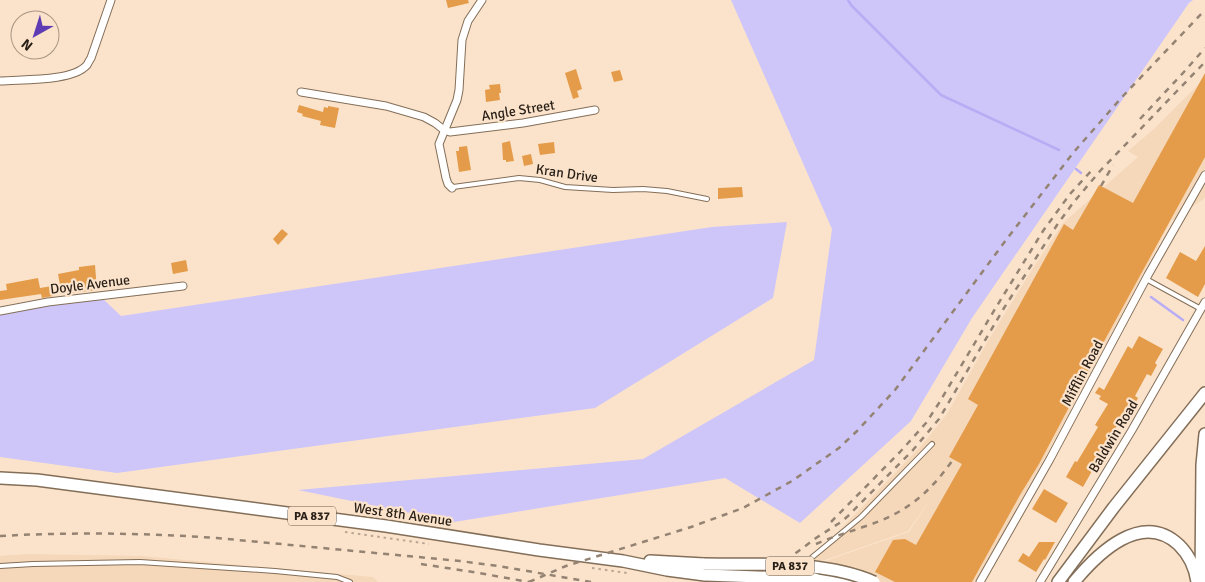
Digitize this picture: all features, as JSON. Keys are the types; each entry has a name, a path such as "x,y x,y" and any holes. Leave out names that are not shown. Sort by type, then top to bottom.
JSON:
{"main road":[{"path":"1058,582 1114,507 1205,393"},
{"path":"1199,579 1202,465 1205,434"},
{"name":"West 8th Avenue","path":"0,478 37,480 367,524 623,561 667,570 704,569"},
{"path":"1074,582 1082,572 1117,542 1134,533 1148,531 1164,535 1186,552 1199,579"},
{"name":"PA 837","path":"704,569 802,566 832,570 866,578 874,582"},
{"name":"PA 837","path":"704,569 830,582"}],"street":[{"path":"0,81 58,78 73,74 86,66 91,58 111,0"},
{"path":"452,188 446,178 439,144 457,100 462,40 468,22 482,0"},
{"path":"301,92 386,106 424,117 444,130"},
{"name":"Angle Street","path":"444,130 450,132 523,123 595,110"},
{"name":"Mifflin Road","path":"980,582 1050,459 1146,279 1205,176"},
{"name":"Doyle Avenue","path":"0,311 48,302 183,286"},
{"name":"Baldwin Road","path":"1040,582 1132,430 1205,302"},
{"path":"799,571 849,582"}],"lane":[{"name":"Kran Drive","path":"452,188 519,178 540,180 565,187 667,191 707,199"},
{"path":"1146,279 1201,309"},
{"path":"782,582 799,571 810,559 862,518 932,444"},
{"path":"0,566 140,562 275,571 337,577 350,582"}],"path":[{"path":"345,532 434,545"},
{"path":"592,568 628,573"}],"shaded area":[{"path":"731,0 1193,0 1189,3 972,318 911,421 800,523 725,478 454,522 298,490 643,459 814,360 832,229"},
{"path":"1205,78 1205,198 1171,221 977,582 782,582 831,559 909,532 934,494 908,531 822,561 812,559 922,445 947,414 988,341 1063,223 1138,157 1128,151 1154,129"},
{"path":"787,222 773,298 595,408 117,473 0,457 0,312 100,296 121,316 712,227"},
{"path":"29,554 141,556 373,577 378,582 0,582 0,556"}],"building":[{"path":"446,0 468,0 469,3 448,8"},
{"path":"576,69 582,89 577,91 579,97 573,99 565,73"},
{"path":"620,70 623,80 614,82 611,72"},
{"path":"1205,73 1205,157 1039,464 972,582 895,582 875,572 893,540 905,539 916,545 962,464 949,457 978,405 968,399 1064,224 1073,230 1099,185 1133,203"},
{"path":"500,84 500,100 486,102 485,90 490,89 489,85"},
{"path":"299,105 323,112 324,107 328,108 328,106 339,108 335,128 320,125 321,121 302,116 303,114 297,112"},
{"path":"510,141 514,161 506,162 506,160 503,160 502,143"},
{"path":"554,142 555,153 540,155 538,144"},
{"path":"467,146 471,170 459,172 456,151 459,151 459,147"},
{"path":"531,154 533,164 524,166 522,156"},
{"path":"742,187 743,197 718,199 718,188"},
{"path":"282,229 288,234 278,245 273,239"},
{"path":"1205,246 1205,284 1198,297 1166,278 1180,252 1196,261"},
{"path":"186,260 188,271 173,274 171,263"},
{"path":"95,265 97,290 71,293 71,288 61,290 58,274 79,270 79,267"},
{"path":"38,278 40,288 52,286 53,296 42,298 41,294 0,300 0,291 7,290 6,284"},
{"path":"1139,336 1163,349 1155,363 1157,365 1151,376 1147,374 1135,396 1138,398 1129,415 1124,413 1083,487 1066,477 1098,427 1095,425 1108,404 1099,399 1101,396 1095,393 1099,387 1104,390 1128,346 1132,349"},
{"path":"1044,489 1068,503 1056,523 1032,509"},
{"path":"1039,542 1055,542 1036,572 1018,561 1023,553 1029,557"}],"waterway":[{"path":"848,0 941,95 1059,150"},
{"path":"1076,169 1081,173"},
{"path":"1151,297 1183,320"}],"railway":[{"path":"529,582 566,566 691,527 743,508 792,481 839,448 895,390 1073,153 1123,96 1205,10"},
{"path":"1140,119 1205,48"},
{"path":"757,582 816,538 841,522 913,450 939,419 1004,308 1073,203 1100,171 1205,62"},
{"path":"1101,186 1113,165"},
{"path":"831,522 926,423 1043,231 1070,194 1092,170"},
{"path":"816,544 878,522 903,509 934,484 952,461"},
{"path":"0,536 108,534 217,538 460,561 591,582"},
{"path":"421,564 529,582"}]}
